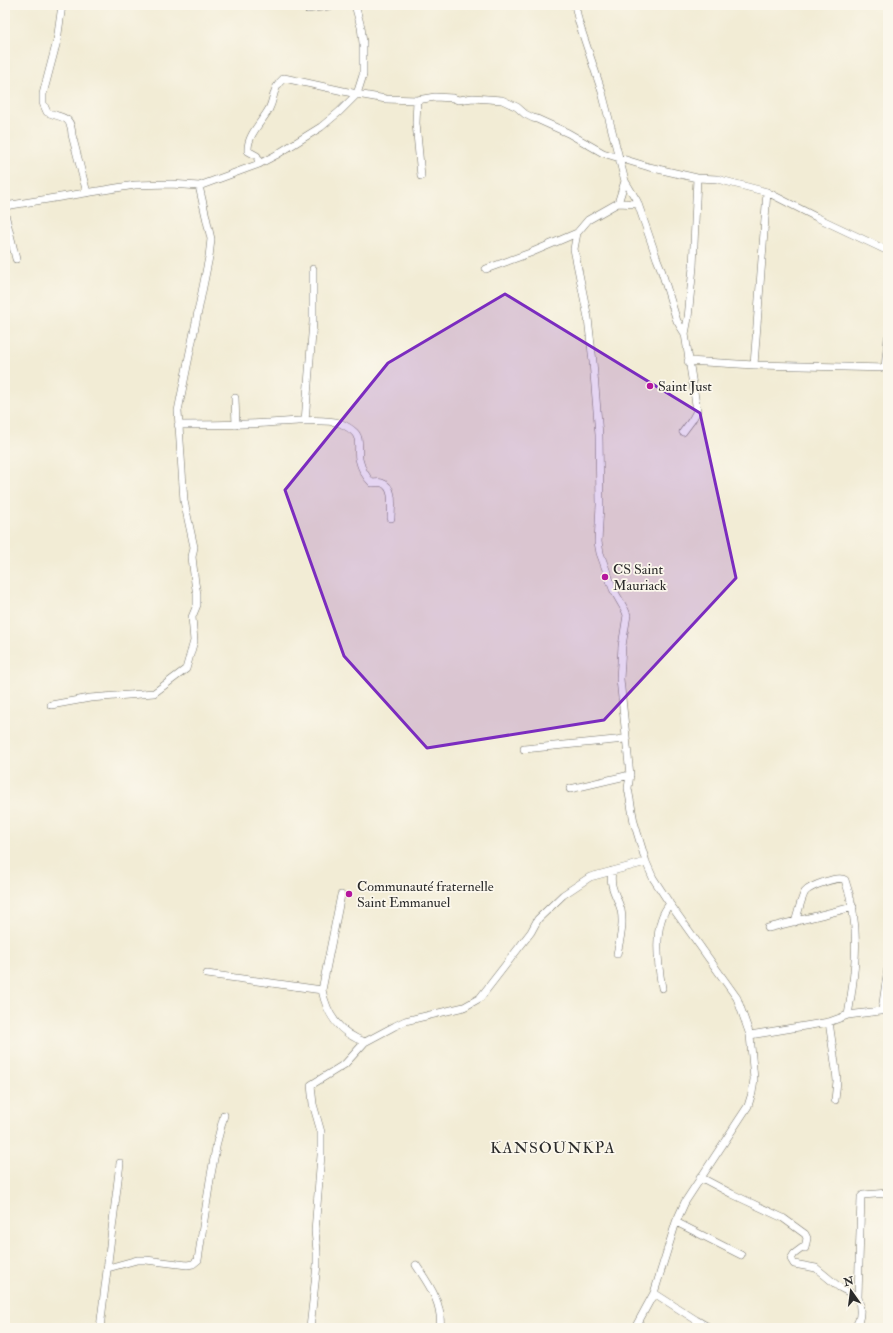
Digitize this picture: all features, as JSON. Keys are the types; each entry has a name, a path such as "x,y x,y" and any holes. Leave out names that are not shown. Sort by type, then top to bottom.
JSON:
{"street":[{"path":"62,5 57,41 43,94 43,103 47,112 62,116 69,120 72,126 72,135 87,193"},
{"path":"304,5 307,9 336,5"},
{"path":"5,206 135,185 171,184 199,186 259,164 276,155 320,127 339,112 357,94 363,75 364,43 355,5"},
{"path":"575,5 579,23 602,92 625,181 637,201 661,269 677,321 685,334"},
{"path":"259,164 257,156 248,151 250,138 269,108 274,90 278,83 284,78 386,99 417,100 453,98 458,100 473,98 502,100 518,107 525,114 568,133 603,153 649,167 697,178 717,179 767,192 888,251"},
{"path":"417,100 416,123 421,176"},
{"path":"683,432 697,411 685,334 693,267 697,178"},
{"path":"618,203 625,181"},
{"path":"51,705 90,698 154,692 186,669 194,640 192,617 197,604 197,594 192,557 194,547 184,500 178,411 210,251 211,239 199,186"},
{"path":"754,365 767,192"},
{"path":"486,269 530,253 577,233 588,220 618,203 638,204"},
{"path":"5,214 16,259"},
{"path":"577,233 574,249 588,318 594,362 599,435 600,505 598,542 600,553 613,589 627,615 622,646 620,679 625,739 630,775 628,788 634,822 646,862 653,878 736,998 750,1035 754,1079 748,1106 685,1202 676,1222 654,1292 635,1328"},
{"path":"305,421 313,322 313,269"},
{"path":"688,361 754,365 887,368 888,338"},
{"path":"235,398 236,425"},
{"path":"178,425 236,425 305,421 339,423 353,431 358,440 359,459 366,478 372,483 382,483 389,489 391,518"},
{"path":"524,749 625,739"},
{"path":"570,789 630,775"},
{"path":"310,1328 318,1251 315,1231 321,1156 321,1132 313,1104 311,1085 345,1064 365,1042 405,1021 464,1007 480,998 531,932 538,919 563,895 590,877 646,862"},
{"path":"612,871 610,881 620,909 622,920 621,938 617,954"},
{"path":"795,922 806,891 809,888 829,880 840,878 845,880 853,907 856,949 854,982 848,1014"},
{"path":"341,895 322,990 325,1004 330,1016 344,1030 357,1039 365,1042"},
{"path":"662,988 658,962 657,940 665,911 670,904"},
{"path":"768,928 853,907"},
{"path":"750,1035 829,1022 848,1014 885,1010 888,968"},
{"path":"207,974 322,990"},
{"path":"829,1022 837,1076 835,1100"},
{"path":"108,1268 137,1260 187,1266 198,1260 210,1180 224,1115"},
{"path":"100,1328 120,1163"},
{"path":"700,1177 783,1218 805,1234 805,1248 802,1248 794,1254 791,1259 794,1264 816,1268 839,1287 858,1298"},
{"path":"857,1327 861,1310 858,1298 861,1197 863,1195 888,1193"},
{"path":"676,1222 741,1255"},
{"path":"416,1265 436,1296 441,1319 440,1328"},
{"path":"654,1292 710,1328"}],"highlighted area":[{"path":"505,294 700,413 736,578 604,720 427,748 344,656 285,490 388,363"}],"place":[{"name":"Saint Just","path":"650,386"},
{"name":"CS Saint Mauriack","path":"605,577"},
{"name":"Communauté fraternelle Saint Emmanuel","path":"349,894"}],"district":[{"name":"KANSOUNKPA","path":"553,1147"}]}
